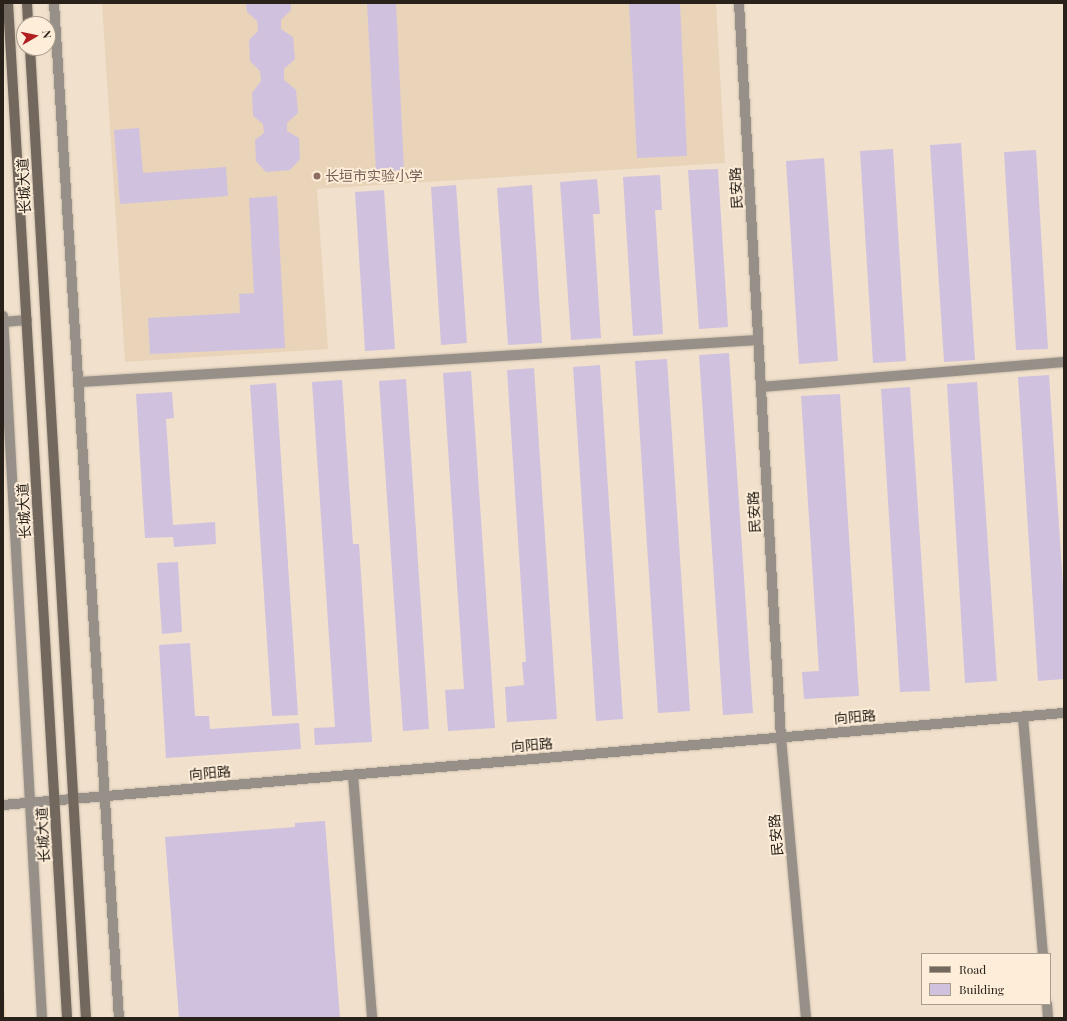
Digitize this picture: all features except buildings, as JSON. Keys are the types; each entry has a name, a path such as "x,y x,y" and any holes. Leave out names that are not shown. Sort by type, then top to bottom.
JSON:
{"main road":[{"name":"长城大道","path":"8,3 68,1018"},
{"path":"27,3 28,16"},
{"name":"长城大道","path":"30,56 86,1018"}],"street":[{"path":"54,3 107,796 119,1018"},
{"name":"民安路","path":"739,3 781,738 806,1018"},
{"path":"3,316 42,1018"},
{"path":"3,322 27,320"},
{"path":"80,382 758,340"},
{"path":"761,387 1064,362"},
{"name":"向阳路","path":"3,805 1064,713"},
{"path":"1023,717 1043,953"},
{"path":"353,775 372,1018"},
{"path":"1047,1005 1048,1018"}],"shaded area":[{"name":"长垣市实验小学","path":"102,3 716,3 725,163 317,189 328,349 125,362"},
{"path":"3,973 6,1018 3,1018"}],"place":[{"name":"长垣市实验小学","path":"317,176"}]}
